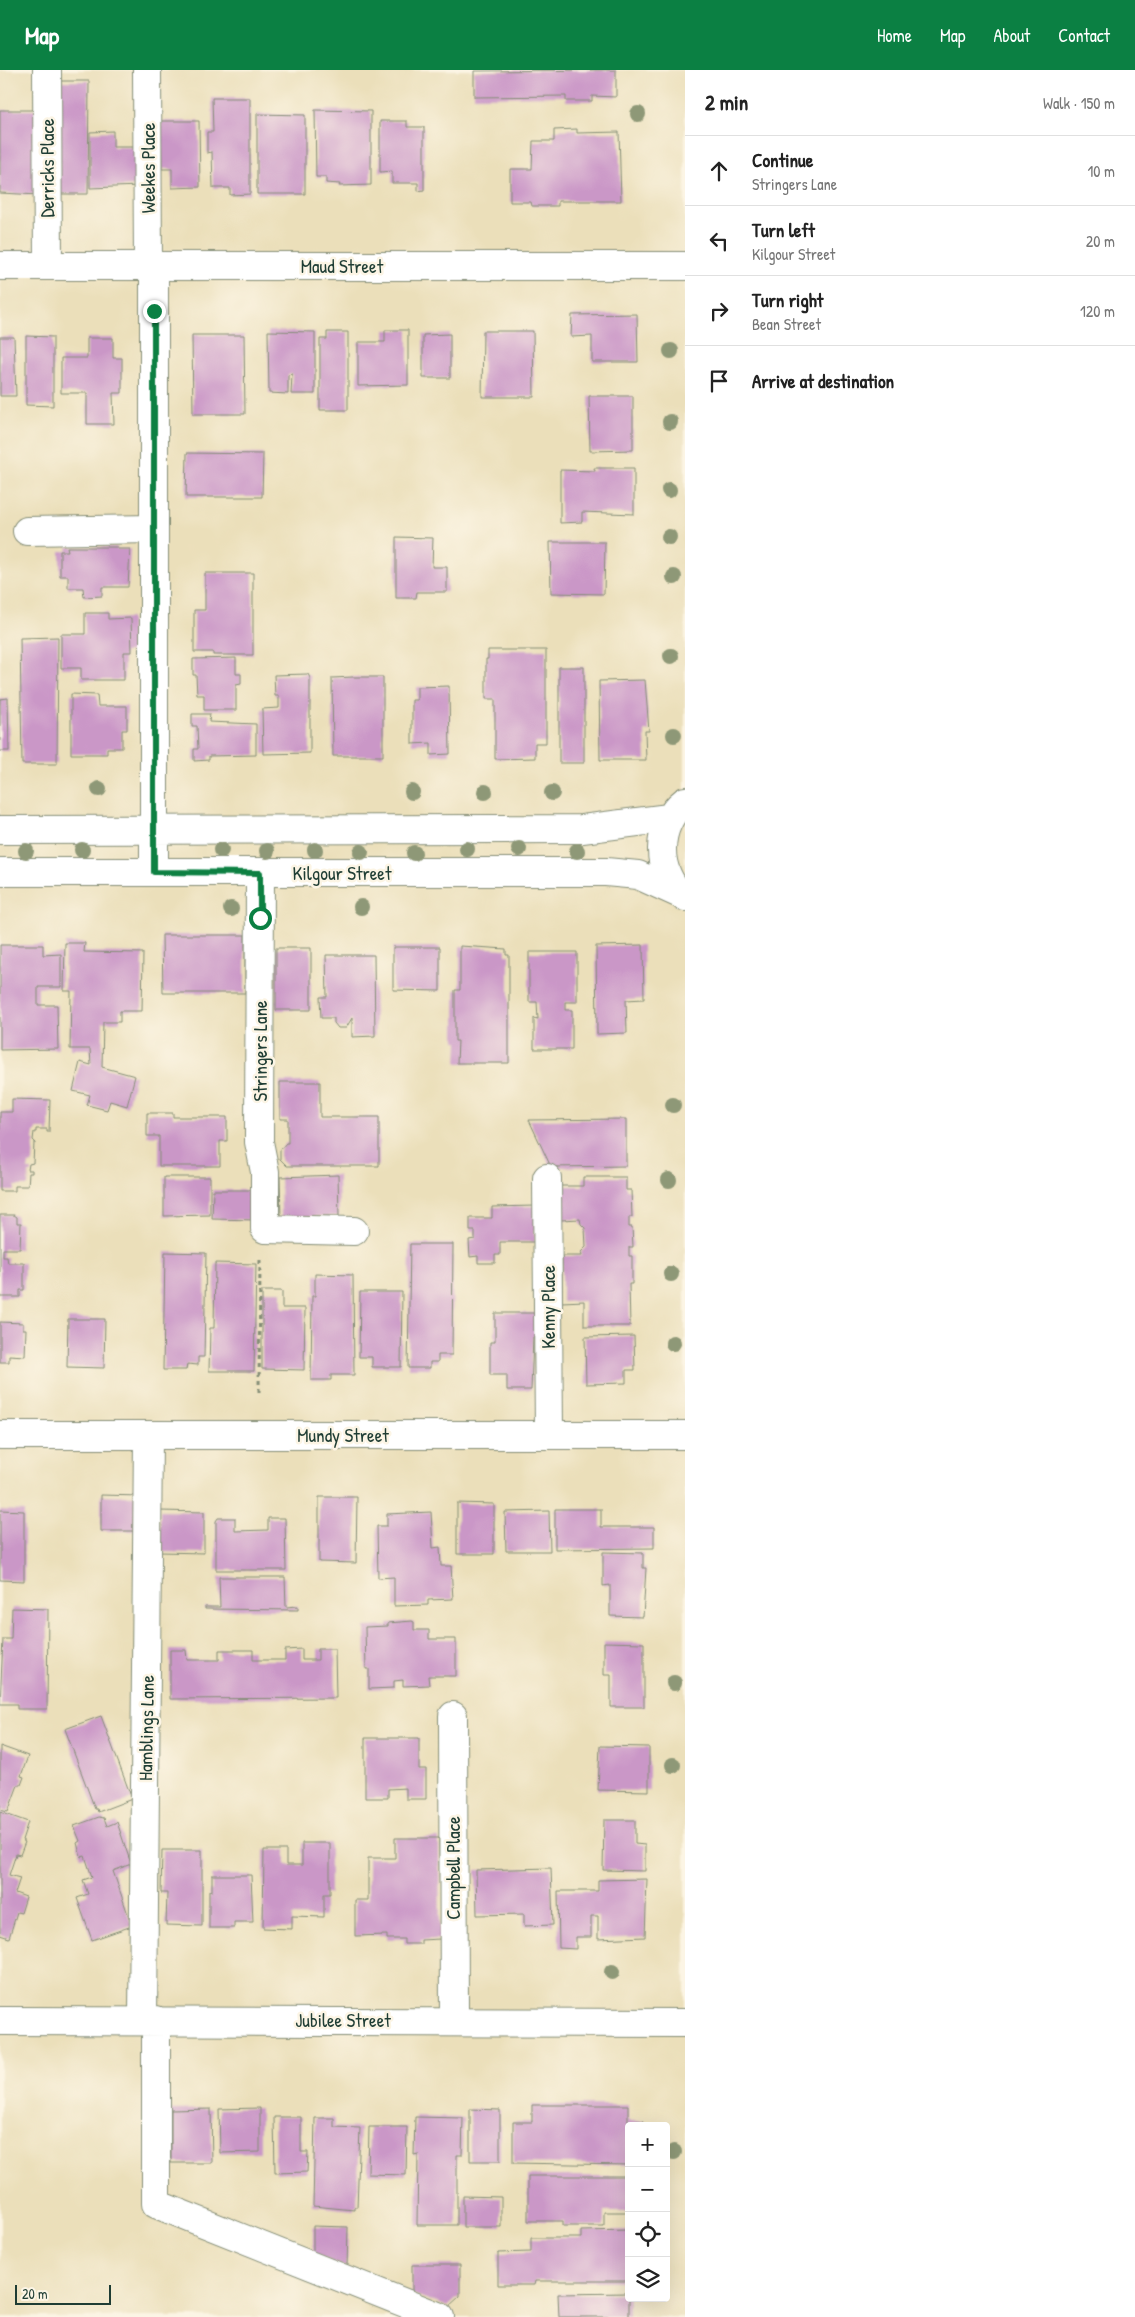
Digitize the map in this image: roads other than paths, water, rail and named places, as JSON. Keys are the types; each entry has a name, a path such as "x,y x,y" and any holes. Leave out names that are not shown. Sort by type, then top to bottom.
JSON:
{"street":[{"name":"Derricks Place","path":"47,70 48,266"},
{"name":"Weekes Place","path":"147,70 154,528 154,872"},
{"name":"Maud Street","path":"0,266 685,266"},
{"path":"28,530 154,528"},
{"path":"0,830 582,829 677,809"},
{"path":"677,809 662,837 662,858 667,877 682,896"},
{"name":"Kilgour Street","path":"0,872 606,872 638,875 682,896"},
{"name":"Stringers Lane","path":"260,873 259,1142 265,1172 265,1229 354,1231"},
{"name":"Kenny Place","path":"547,1178 549,1435"},
{"name":"Mundy Street","path":"0,1435 685,1435"},
{"name":"Hamblings Lane","path":"148,1435 150,2020 156,2204 440,2317"},
{"name":"Campbell Place","path":"453,1716 454,2020"},
{"name":"Jubilee Street","path":"0,2021 454,2020 685,2023"}]}
